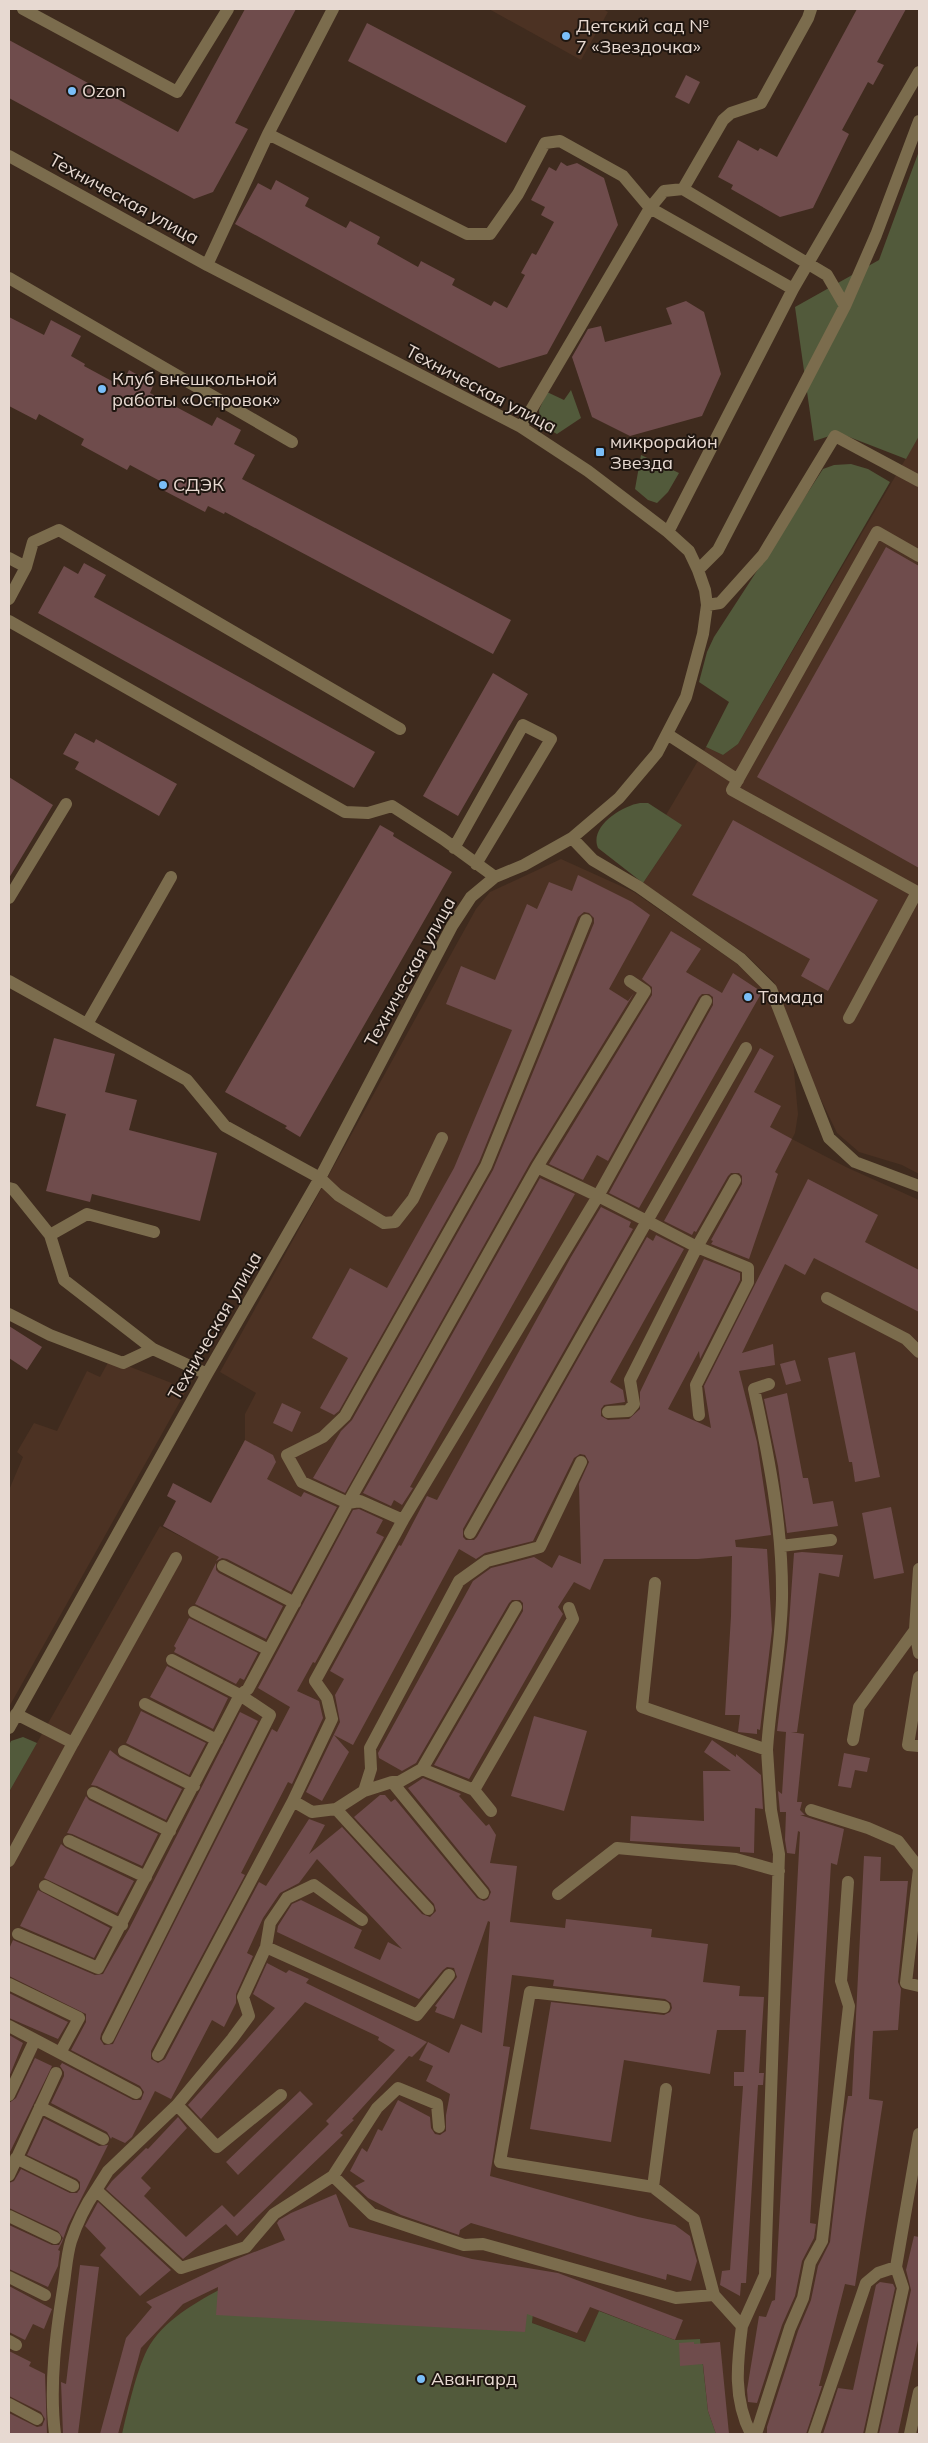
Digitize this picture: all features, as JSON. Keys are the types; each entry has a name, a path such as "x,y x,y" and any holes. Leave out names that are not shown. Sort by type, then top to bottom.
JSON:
{"street":[{"path":"23,9 177,92 228,9"},
{"path":"207,265 268,134 333,9"},
{"path":"683,189 723,120 732,113 761,103 808,18 811,9"},
{"path":"668,532 807,262 919,72"},
{"path":"698,570 718,550 845,306 876,235 919,121"},
{"path":"268,134 466,234 490,234 518,194 545,144 560,141 624,176 650,208 793,289"},
{"name":"Техническая улица","path":"9,156 207,265 521,427 588,471 689,550 698,570 707,605 703,634 686,697 657,754 619,798 572,838 524,865 495,877 472,897 452,926 320,1178 207,1374 9,1728"},
{"path":"521,427 650,208 664,191 683,189 807,262 827,275 845,306"},
{"path":"9,278 292,442"},
{"path":"707,605 720,603 763,555 835,436 919,481"},
{"path":"9,599 26,567 33,542 59,530 400,729"},
{"path":"849,1018 918,892 732,790 876,532 919,556"},
{"path":"9,558 26,567"},
{"path":"9,621 345,812 368,813 392,806 495,877"},
{"path":"454,848 523,725 551,739 476,864"},
{"path":"667,734 738,780"},
{"path":"9,898 66,804"},
{"path":"572,838 593,860 639,888 741,960 771,989 829,1138 855,1162 919,1186"},
{"path":"87,1024 171,877"},
{"path":"403,1520 360,1501 348,1503 302,1482 287,1455 324,1437 345,1416 486,1166 586,920"},
{"path":"9,981 187,1080 225,1126 320,1178 338,1195 384,1223 395,1222 413,1199 442,1138"},
{"path":"18,1934 98,1968 240,1695 248,1689 348,1503 537,1166 645,991 630,981"},
{"path":"158,2055 293,1801 332,1719 327,1698 316,1681 403,1520 598,1196 706,1001"},
{"path":"470,1533 746,1048"},
{"path":"537,1166 697,1247 748,1268 748,1282 696,1384 700,1415"},
{"path":"608,1412 628,1411 634,1404 630,1380 697,1247 735,1180"},
{"path":"9,1188 13,1189 50,1236 64,1280 153,1349 207,1374"},
{"path":"50,1236 87,1214 154,1232"},
{"path":"827,1298 906,1339 919,1352"},
{"path":"9,1314 50,1335 123,1363 153,1349"},
{"path":"751,2434 742,2417 738,2394 737,2363 742,2326 765,2275 780,1854 771,1810 767,1750 782,1600 781,1546 770,1464 754,1389 770,1384"},
{"path":"364,1791 371,1769 370,1748 459,1582 487,1562 540,1547 581,1462"},
{"path":"781,1546 831,1540"},
{"path":"9,1861 176,1558"},
{"path":"223,1566 295,1603"},
{"path":"919,1569 915,1630 919,1652"},
{"path":"654,1583 642,1707 767,1750"},
{"path":"293,1801 312,1812 336,1809 364,1791 392,1782 399,1782 422,1769 516,1606"},
{"path":"474,1790 573,1619 569,1608"},
{"path":"194,1612 269,1650"},
{"path":"853,1740 859,1707 915,1630"},
{"path":"108,2038 270,1715 240,1695 172,1660"},
{"path":"919,1677 908,1745 919,1746"},
{"path":"145,1704 217,1740"},
{"path":"16,1714 73,1744"},
{"path":"124,1751 194,1786"},
{"path":"422,1769 474,1790 491,1811"},
{"path":"392,1782 483,1893"},
{"path":"93,1793 170,1831"},
{"path":"336,1809 428,1909"},
{"path":"811,1810 868,1828 898,1841 919,1869 906,1983 919,1986"},
{"path":"69,1841 146,1877"},
{"path":"558,1894 617,1848 736,1859 779,1872"},
{"path":"756,2434 757,2425 770,2395 790,2328 803,2298 810,2263 822,2241 849,2006 840,1981 848,1882"},
{"path":"45,1886 122,1925"},
{"path":"55,2434 52,2412 59,2313 70,2244 80,2216 108,2171 177,2105 249,2016 244,1997 266,1948 270,1923 287,1898 314,1886 362,1920"},
{"path":"266,1948 417,2015 449,1975"},
{"path":"9,1984 79,2018 60,2053"},
{"path":"664,2007 530,1992 500,2162 653,2186 694,2219 714,2295 742,2326"},
{"path":"9,2026 136,2093"},
{"path":"9,2095 35,2040"},
{"path":"9,2175 56,2073"},
{"path":"96,2190 181,2268 246,2247 274,2214 333,2176 377,2108 398,2088 437,2104 439,2127"},
{"path":"653,2186 666,2089"},
{"path":"177,2105 217,2147 281,2095"},
{"path":"40,2107 103,2139"},
{"path":"871,2434 903,2288 896,2267 919,2134"},
{"path":"16,2158 73,2186"},
{"path":"333,2176 372,2214 464,2245 483,2244 676,2298 714,2295"},
{"path":"9,2216 55,2238"},
{"path":"814,2434 866,2283 878,2273 896,2267"},
{"path":"9,2277 45,2295"},
{"path":"910,2434 919,2392"},
{"path":"9,2404 37,2419"}],"shaded area":[{"name":"Детский сад № 7 «Звездочка»","path":"489,9 603,9 608,12 581,60"},
{"path":"919,436 919,1174 902,1165 859,1152 837,1133 812,1081 774,982 745,954 643,883 682,825 666,815 706,747 723,755 738,744"},
{"path":"561,859 634,892 736,963 766,991 793,1061 798,1114 795,1133 792,1139 846,1167 919,1200 919,2434 716,2434 708,2411 700,2339 675,2340 599,2311 586,2342 532,2323 534,2295 129,2408 122,2434 9,2434 9,1792 160,1526 190,1541 245,1440 245,1414 256,1393 220,1372 476,909 490,892"},
{"path":"110,1359 187,1389 9,1707 9,1490 23,1457 17,1452 34,1423 57,1431 87,1371 100,1377"}],"green space":[{"path":"919,151 919,436 906,459 839,433 814,441 795,307 879,260"},
{"path":"571,390 581,418 557,434 541,425 539,410 547,392 564,400"},
{"path":"641,455 679,473 668,492 657,503 648,500 635,489"},
{"path":"851,464 868,469 890,482 738,744 723,755 706,747 729,702 699,682 707,652 714,637 823,469 834,465"},
{"path":"640,803 648,803 682,825 643,883 598,848 596,840 602,825 608,819 624,808"},
{"path":"23,1737 37,1743 9,1792 9,1745 11,1741"},
{"name":"Авангард","path":"237,2280 535,2295 532,2323 585,2342 599,2311 675,2340 700,2339 708,2411 716,2434 122,2434 139,2369 147,2350 155,2338 164,2327 187,2309"}],"building":[{"path":"245,9 296,9 235,123 248,129 213,192 194,199 9,98 9,40 178,132"},
{"path":"857,9 906,9 877,62 884,65 873,85 868,82 842,130 849,134 813,208 780,217 731,189 733,185 718,177 738,140 758,151 760,148 777,157"},
{"path":"367,23 526,106 506,143 348,61"},
{"path":"686,75 700,82 689,104 675,97"},
{"path":"561,162 567,166 577,163 604,178 618,225 547,354 499,368 235,224 258,183 271,190 276,180 309,198 305,206 346,228 350,221 380,237 377,244 418,267 421,261 455,279 452,285 491,306 494,301 507,308 525,275 521,273 532,253 536,255 554,222 541,215 545,207 531,200 549,167 556,171"},
{"path":"686,301 704,312 721,374 702,416 630,436 592,417 572,357 588,329 601,326 605,342 672,324 666,308"},
{"path":"9,317 44,335 51,320 81,336 71,356 85,364 84,366 121,386 129,370 154,384 150,393 212,426 217,417 241,430 234,444 255,455 242,479 511,620 493,654 225,512 224,514 208,506 205,512 157,487 160,481 130,465 127,470 81,445 84,439 39,414 36,420 9,406"},
{"path":"886,547 919,566 919,868 757,777"},
{"path":"84,563 106,575 94,597 375,752 354,788 38,613 64,566 78,574"},
{"path":"493,673 528,694 458,816 423,796"},
{"path":"75,733 94,743 96,739 177,784 159,816 75,769 79,762 63,754"},
{"path":"9,777 53,805 9,878"},
{"path":"733,820 878,900 828,991 801,976 810,959 692,895"},
{"path":"380,825 394,833 393,836 452,872 300,1137 285,1128 287,1126 225,1092"},
{"path":"578,875 632,902 650,915 609,989 628,1001 634,993 530,1163 345,1493 313,1478 341,1431 352,1420 493,1170 594,923 594,918 589,913 584,912 578,917 479,1162 339,1411 334,1415 320,1408 348,1358 312,1338 350,1268 387,1288 454,1168 512,1030 446,1004 461,966 495,980 527,904 537,909 549,882 572,891"},
{"path":"671,931 701,949 686,972 722,993 733,973 762,992 639,1208 609,1193 713,1005 713,997 709,994 702,994 699,997 608,1161 597,1155 583,1180 549,1164 652,995 652,987 642,979"},
{"path":"54,1038 115,1054 105,1092 137,1100 129,1130 217,1153 200,1221 92,1194 90,1202 46,1191 66,1114 36,1106"},
{"path":"760,1048 774,1056 754,1092 781,1106 770,1127 792,1139 775,1172 778,1174 749,1259 711,1244 713,1241 711,1240 742,1184 742,1176 739,1173 731,1173 728,1176 696,1232 694,1231 692,1235 664,1221"},
{"path":"540,1178 575,1194 410,1487 413,1488 402,1505 394,1500 391,1506 363,1493"},
{"path":"808,1179 878,1215 865,1242 919,1270 919,1312 814,1258 805,1275 785,1264 742,1353 773,1344 775,1365 739,1371 757,1442 771,1535 735,1540 736,1547 767,1549 772,1630 760,1730 757,1729 757,1734 738,1732 740,1715 725,1715 731,1616 732,1556 698,1559 604,1559 590,1590 574,1582 558,1607 563,1614 469,1779 434,1765 523,1611 523,1603 520,1600 512,1600 509,1603 416,1763 402,1771 379,1758 378,1753 473,1581 491,1568 534,1557 552,1568 559,1555 581,1564 579,1484 589,1462 585,1455 580,1454 574,1458 533,1541 485,1553 476,1559 459,1549 353,1745 334,1735 349,1752 322,1801 306,1792 340,1722 335,1695 344,1679 330,1671 427,1496 437,1500 571,1257 601,1207 631,1222 629,1227 633,1229 463,1529 463,1537 466,1540 474,1540 477,1537 647,1237 653,1241 656,1235 684,1249 610,1382 623,1390 625,1402 604,1405 601,1409 601,1416 608,1420 629,1419 640,1409 640,1392 704,1259 740,1273 740,1280 700,1359 699,1351 668,1409 711,1428 704,1386"},
{"path":"9,1326 42,1347 27,1370 9,1358"},
{"path":"855,1352 880,1477 855,1482 852,1462 849,1462 828,1358"},
{"path":"795,1360 801,1381 786,1385 780,1364"},
{"path":"787,1393 803,1478 808,1478 813,1504 833,1501 838,1526 787,1533 778,1466 764,1399"},
{"path":"282,1403 301,1412 292,1432 273,1423"},
{"path":"245,1440 273,1455 276,1462 267,1479 301,1497 304,1492 337,1507 291,1592 227,1559 222,1558 216,1561 219,1557 163,1526 176,1501 167,1496 173,1483 211,1503"},
{"path":"891,1507 904,1573 874,1579 862,1513"},
{"path":"359,1509 383,1520 376,1533 384,1537 315,1663 313,1662 297,1691 319,1701 323,1718 292,1784 288,1782 241,1873 245,1875 151,2051 151,2059 158,2063 165,2059 259,1882 266,1886 309,1819 325,1825 309,1854 342,1827 422,1914 430,1917 436,1911 434,1904 354,1817 380,1795 385,1795 391,1802 395,1799 477,1898 484,1901 488,1899 491,1892 489,1888 408,1788 423,1778 461,1794 459,1796 486,1826 489,1824 496,1835 490,1863 517,1866 510,1922 565,1928 566,1919 652,1929 651,1937 708,1944 703,1982 740,1986 739,1996 764,1997 759,2073 764,2073 763,2085 758,2085 746,2283 741,2283 740,2296 720,2285 722,2271 730,2270 743,2086 734,2086 734,2072 744,2072 746,2030 717,2030 710,2074 624,2060 611,2142 530,2129 551,2002 664,2015 670,2012 672,2008 671,2003 665,1999 553,1986 554,1980 512,1975 503,2046 510,2047 490,2176 638,2217 675,2225 690,2236 697,2261 691,2281 667,2274 666,2280 471,2223 460,2230 459,2235 401,2215 368,2198 355,2186 365,2181 350,2171 362,2148 367,2152 378,2129 382,2131 398,2100 430,2117 431,2128 435,2134 440,2135 446,2131 446,2115 450,2094 426,2081 433,2066 419,2060 428,2042 449,2053 461,2024 482,2033 490,1922 488,1921 454,2019 435,2012 437,2007 435,2006 457,1977 454,1968 447,1967 443,1970 419,1999 277,1932 278,1926 292,1904 301,1900 362,1930 354,1948 380,1960 388,1942 402,1949 317,1859 299,1883 280,1893 263,1918 247,1953 253,1956 236,1994 236,2003 224,2027 212,2020 171,2099 155,2091 132,2137 125,2143 112,2137 111,2139 107,2132 51,2103 64,2076 60,2066 62,2063 133,2100 141,2100 144,2092 140,2086 71,2050 86,2022 86,2014 9,1976 9,1949 13,1940 95,1975 103,1974 129,1929 240,1712 258,1721 101,2034 100,2039 104,2045 113,2044 272,1729 277,1732 290,1707 258,1688 353,1510"},
{"path":"794,1553 843,1555 839,1577 819,1573 797,1732 791,1732 804,1734 797,1802 802,1802 800,1810 805,1815 800,1815 844,1829 837,1865 831,1863 810,2223 816,2224 814,2238 802,2261 795,2296 782,2325 757,2403 748,2402 747,2390 759,2316 766,2317 772,2301 775,2300 800,1832 798,1831 795,1854 787,1853 785,1840 786,1812 780,1812 778,1791 782,1794 786,1732 777,1731 788,1638"},
{"path":"216,1563 216,1570 219,1573 283,1606 266,1639 195,1604"},
{"path":"189,1618 258,1653 244,1680 240,1678 236,1684 174,1652 176,1648 174,1646"},
{"path":"167,1666 228,1698 213,1729 150,1697"},
{"path":"141,1711 206,1743 189,1775 126,1743"},
{"path":"534,1716 587,1731 564,1811 511,1796"},
{"path":"712,1740 736,1757 736,1754 761,1775 763,1809 755,1808 754,1853 740,1852 740,1847 630,1841 631,1816 704,1821 703,1771 731,1771 704,1752"},
{"path":"110,1750 120,1758 182,1789 166,1820 97,1786 91,1785"},
{"path":"844,1753 870,1758 867,1772 855,1770 851,1788 838,1786"},
{"path":"86,1796 89,1800 158,1834 142,1866 67,1833"},
{"path":"61,1844 134,1881 117,1913 44,1878"},
{"path":"864,1856 881,1857 880,1881 908,1881 898,1982 901,1989 898,2030 873,2031 869,2099 883,2101 855,2286 845,2284 819,2386 822,2386 806,2434 767,2434 767,2427 798,2331 811,2300 818,2266 830,2242 844,2121 848,2096 852,2096"},
{"path":"38,1890 110,1928 94,1958 20,1926"},
{"path":"267,1963 286,1973 289,1970 309,1979 306,1983 427,2042 412,2057 409,2056 352,2119 354,2120 340,2133 343,2135 237,2236 226,2224 183,2259 106,2189 112,2181 146,2148 148,2149 178,2117 187,2128 141,2178 151,2188 144,2196 186,2237 222,2205 234,2217 329,2124 326,2121 395,2050 378,2040 379,2037 305,2002 201,2119 188,2105 275,2008 253,1994"},
{"path":"9,1993 68,2022 58,2039 9,2018"},
{"path":"9,2035 23,2043 9,2077"},
{"path":"35,2058 52,2066 9,2154 9,2103 16,2098"},
{"path":"300,2091 313,2104 238,2175 226,2162"},
{"path":"44,2118 99,2146 108,2145 68,2225 62,2242 58,2250 60,2251 58,2266 48,2287 9,2269 9,2225 52,2245 59,2245 63,2238 58,2231 9,2208 9,2183 14,2181 21,2169 70,2193 77,2193 80,2189 80,2182 77,2179 27,2155"},
{"path":"336,2194 349,2227 472,2259 558,2273 683,2320 675,2340 590,2307 577,2333 527,2314 525,2332 216,2315 218,2287 183,2304 141,2348 118,2434 100,2434 126,2338 152,2307 146,2302 234,2260 285,2240 277,2223 279,2220"},
{"path":"98,2202 171,2270 140,2296 100,2255 106,2248 85,2226"},
{"path":"914,2236 919,2237 919,2336 898,2434 879,2434 911,2290 906,2270"},
{"path":"80,2265 99,2267 78,2434 63,2434 61,2382 66,2384"},
{"path":"880,2282 893,2284 895,2288 863,2434 823,2434 838,2388 853,2390 876,2285"},
{"path":"9,2286 52,2309 44,2329 33,2324 25,2340 9,2332"},
{"path":"694,2342 694,2344 720,2342 729,2434 716,2434 708,2411 703,2364 680,2366 679,2343"},
{"path":"9,2351 31,2362 29,2366 45,2374 47,2434 9,2434 9,2413 37,2427 42,2426 45,2419 41,2412 9,2396"}],"place":[{"name":"Детский сад № 7 «Звездочка»","path":"566,36"},
{"name":"Ozon","path":"72,91"},
{"name":"Клуб внешкольной работы «Островок»","path":"102,389"},
{"name":"микрорайон Звезда","path":"600,452"},
{"name":"СДЭК","path":"163,485"},
{"name":"Тамада","path":"748,997"},
{"name":"Авангард","path":"421,2379"}]}
